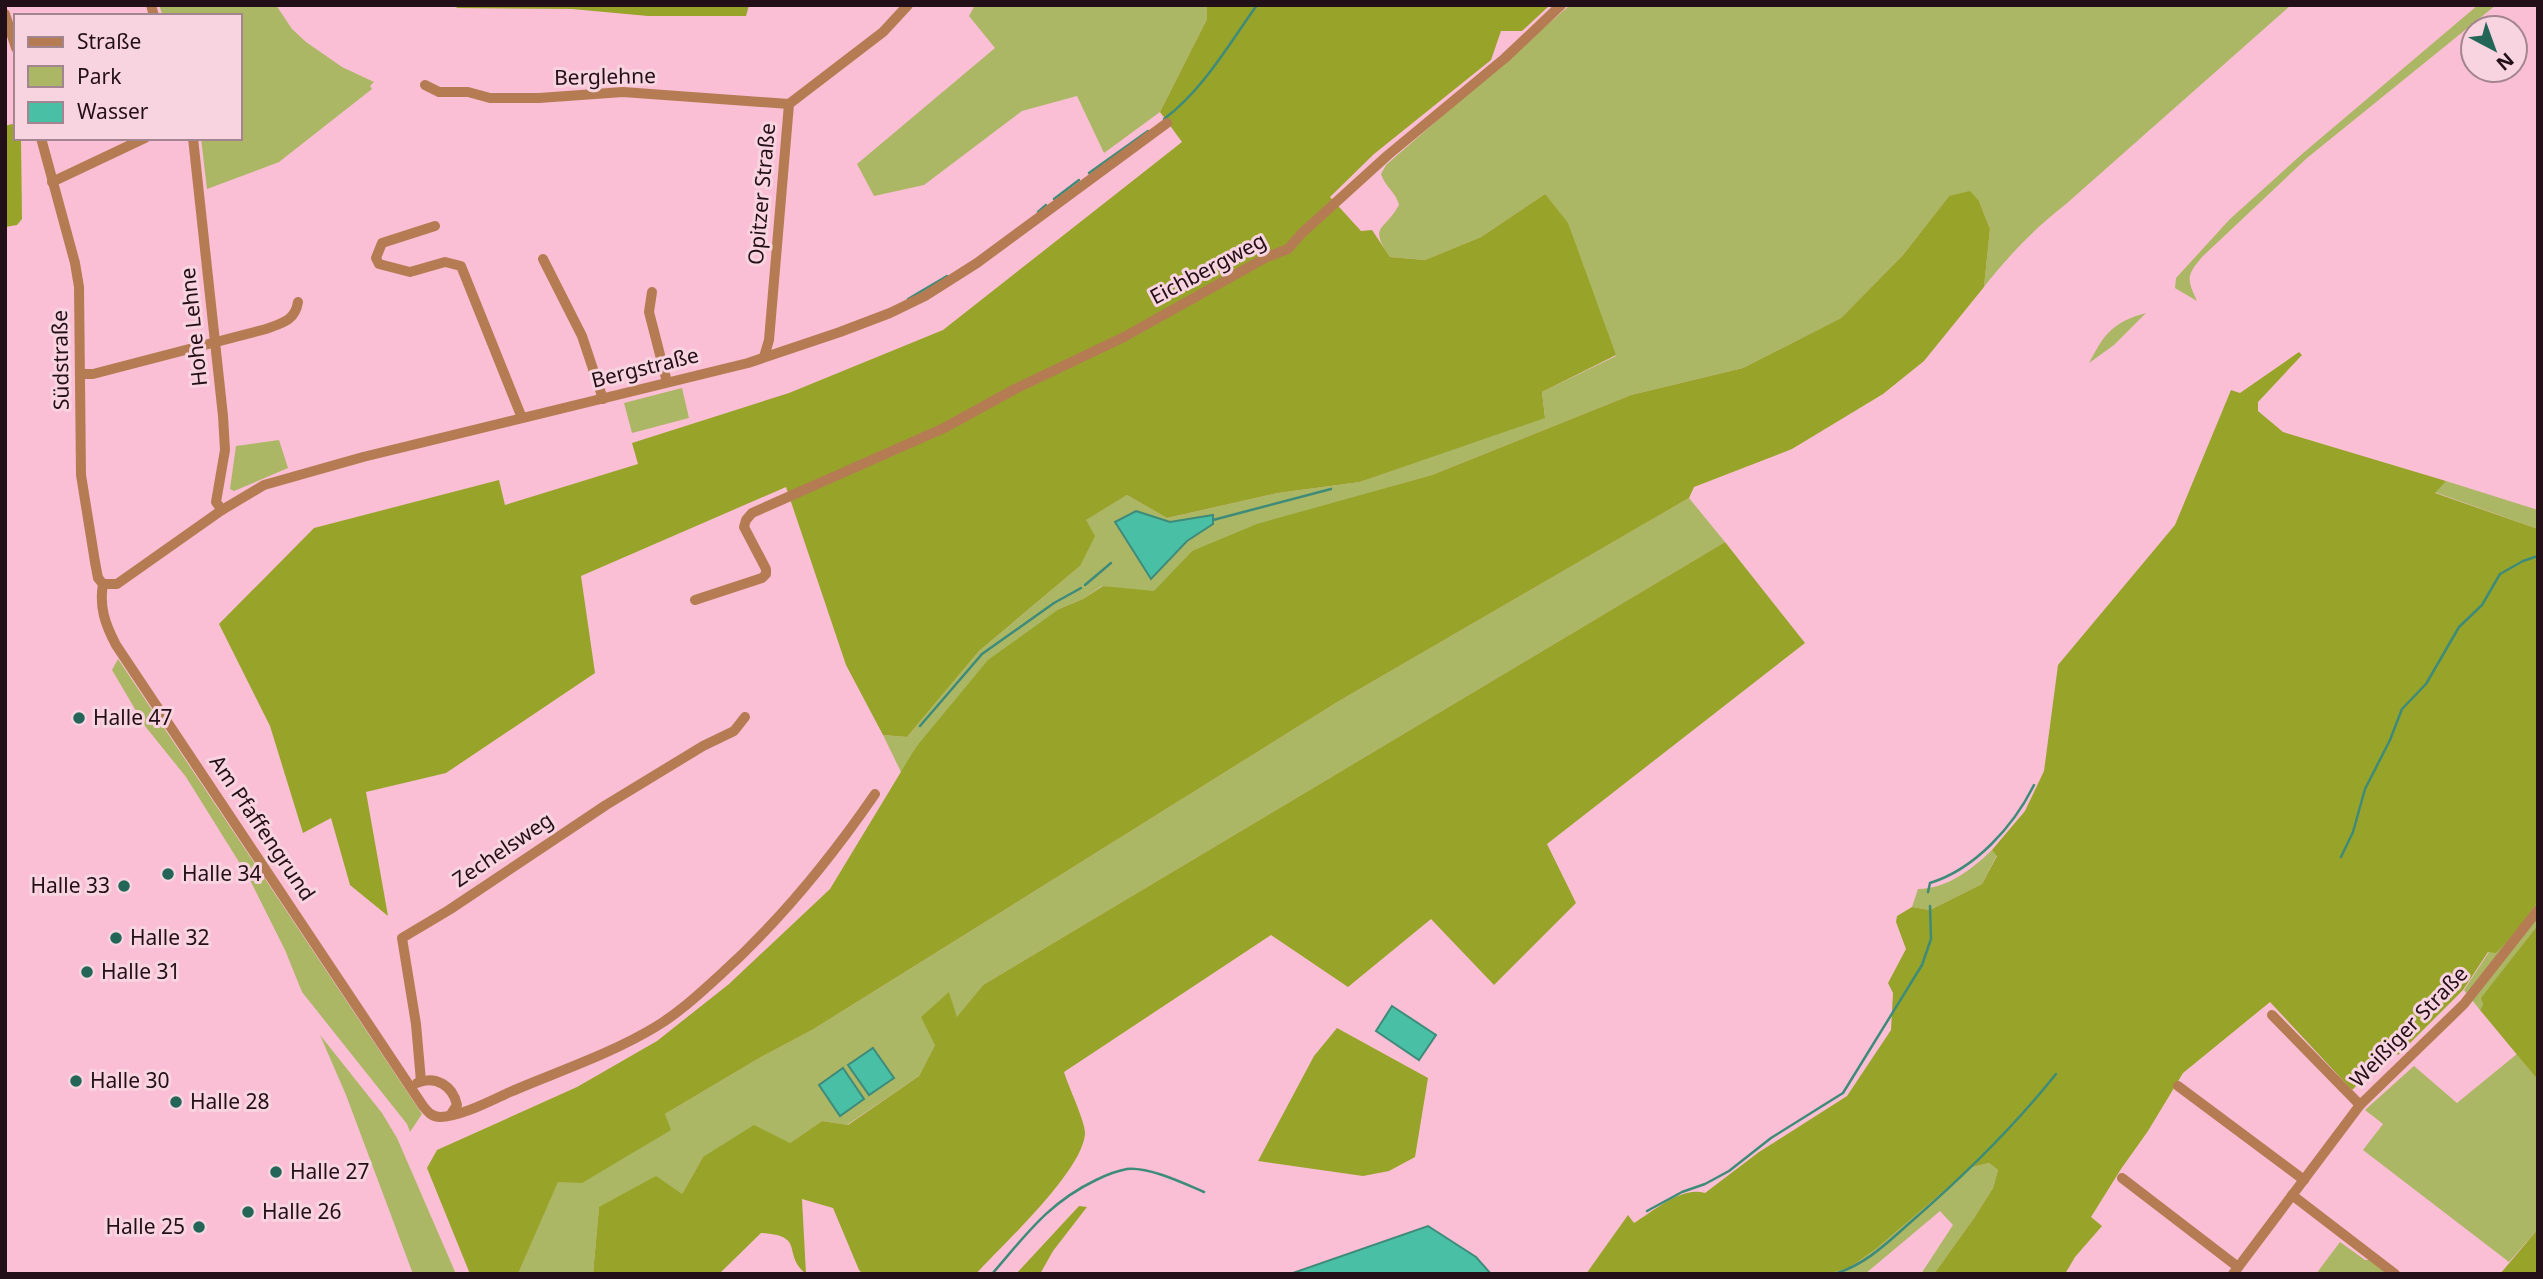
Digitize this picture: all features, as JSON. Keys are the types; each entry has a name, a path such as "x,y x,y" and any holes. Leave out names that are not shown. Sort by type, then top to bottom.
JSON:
{"street":[{"name":"Opitzer Straße","path":"764,357 771,324 789,104 883,32 908,5"},
{"name":"Eichbergweg","path":"695,600 762,579 766,574 766,569 744,527 752,513 944,428 1124,337 1267,257 1288,250 1388,155 1505,58 1562,5"},
{"path":"5,14 14,42"},
{"name":"Berglehne","path":"425,85 439,92 468,92 490,98 539,98 624,92 789,104"},
{"name":"Bergstraße","path":"103,584 117,584 222,509 264,485 764,357 851,328 925,296 1021,232 1167,123"},
{"name":"Südstraße","path":"42,140 79,287 81,475 95,562 103,584"},
{"path":"52,182 141,140"},
{"name":"Hohe Lehne","path":"193,140 225,442 221,483 216,502 222,509"},
{"path":"435,226 382,243 376,258 379,264 410,272 445,262 461,266 522,418"},
{"path":"543,259 582,336 603,399"},
{"path":"652,292 649,312 667,382"},
{"path":"81,374 93,374 288,321 296,312 298,302"},
{"name":"Am Pfaffengrund","path":"103,584 103,616 116,645 416,1084 430,1114 439,1117 451,1114"},
{"name":"Zechelsweg","path":"416,1084 416,1024 402,938 449,910 596,811 695,751 734,732 745,717"},
{"path":"451,1114 600,1054 643,1034 677,1013 745,953 770,926 824,866 875,794"},
{"name":"Weißiger Straße","path":"2122,1178 2235,1270 2360,1105 2464,1004 2538,910"},
{"name":"Weißiger Straße","path":"2272,1015 2360,1105"},
{"path":"416,1084 432,1080 443,1083 455,1095 457,1105 451,1114"},
{"path":"2178,1086 2304,1180"},
{"path":"2292,1195 2395,1274"}],"green space":[{"path":"159,5 276,5 292,29 306,42 342,67 374,82 370,86 372,89 279,162 207,189 201,140 242,140 242,14 162,14"},
{"path":"975,5 1207,5 1207,19 1160,112 1104,153 1077,96 1022,111 924,185 874,196 857,164 995,48 969,16"},
{"path":"1570,5 2291,5 2043,223 2012,253 1984,287 1990,229 1979,201 1949,196 1903,255 1841,318 1743,368 1631,395 1432,475 1355,497 1192,551 1154,592 1102,586 1083,599 1059,609 916,747 902,774 883,735 907,737 979,651 1080,566 1085,520 1127,495 1167,518 1278,493 1360,482 1545,417 1542,392 1616,356 1599,310 1545,194 1481,237 1425,260 1390,257 1379,234 1399,205 1381,174 1386,165","holes":["1136,511 1170,522 1212,515 1213,524 1187,541 1151,579"]},
{"path":"2478,5 2496,5 2485,14 2467,14"},
{"path":"2459,21 2459,35 2307,158 2202,257 2190,278 2197,301 2175,288 2176,278 2230,219"},
{"path":"2146,313 2114,345 2089,363 2111,330"},
{"path":"682,388 689,418 632,433 624,403"},
{"path":"279,440 288,468 234,491 230,489 236,446"},
{"path":"2446,481 2538,510 2538,529 2434,492"},
{"path":"1689,498 1725,542 983,985 957,1018 949,993 935,1045 919,1076 847,1125 822,1121 790,1143 703,1157 682,1194 599,1207 593,1274 518,1274 558,1181 670,1130 665,1114 812,1030 1339,701"},
{"path":"118,659 422,1114 410,1132 407,1124 302,992 285,950 249,878 186,777 145,726 112,670"},
{"path":"1992,850 1997,855 1982,884 1930,910 1912,907 1918,889 1949,882"},
{"path":"2538,902 2538,925 2482,998 2480,1010 2464,990 2489,952 2514,934"},
{"path":"320,1035 382,1113 397,1138 456,1274 413,1274 346,1095"},
{"path":"2517,1054 2538,1080 2538,1229 2509,1262 2363,1150 2383,1124 2365,1110 2414,1066 2457,1103"},
{"path":"1989,1163 1998,1170 1993,1188 1934,1274 1921,1274 1953,1225 1940,1211 1865,1274 1828,1274 1849,1268 1876,1249 1972,1167"},
{"path":"2340,1242 2365,1260 2372,1260 2390,1274 2316,1274"}],"shaded area":[{"path":"459,5 749,5 746,16 648,16 572,9 456,8"},
{"path":"1207,5 1550,5 1522,31 1501,31 1491,60 1374,154 1330,197 1361,231 1372,230 1390,257 1425,260 1481,237 1545,194 1568,223 1616,355 1542,392 1545,418 1360,482 1278,493 1167,518 1127,495 1086,520 1095,536 1080,566 979,651 907,737 883,735 846,665 786,487 581,576 595,673 446,773 366,792 388,916 350,885 331,818 303,833 270,726 219,624 314,528 499,480 505,505 638,464 632,443 789,393 943,330 1182,142 1160,112 1207,19"},
{"path":"14,125 14,140 21,140 22,219 17,225 5,227 5,126"},
{"path":"1970,191 1979,201 1990,229 1984,287 1924,361 1883,394 1792,449 1694,487 1689,498 1339,701 812,1030 665,1114 671,1130 582,1183 558,1182 518,1274 470,1274 427,1168 437,1150 577,1087 657,1041 729,984 830,889 916,747 988,660 1059,609 1083,599 1103,586 1154,591 1192,551 1257,524 1432,475 1631,395 1743,368 1841,318 1903,255 1949,196"},
{"path":"2299,352 2302,355 2258,402 2258,411 2283,432 2446,481 2435,493 2538,529 2538,902 2514,934 2496,953 2488,952 2463,990 2398,1055 2394,1051 2352,1090 2270,1002 2183,1073 2091,1217 2102,1226 2075,1257 2065,1274 1934,1274 1993,1188 1998,1170 1989,1163 1972,1167 1876,1249 1849,1268 1828,1274 1586,1274 1628,1215 1634,1223 1677,1196 1705,1193 1759,1152 1847,1096 1891,1030 1893,993 1888,983 1906,949 1896,922 1897,916 1912,907 1930,910 1982,884 1997,856 1992,850 2025,811 2044,771 2058,665 2175,525 2231,390 2240,393"},
{"path":"1725,542 1805,643 1547,844 1576,903 1494,985 1431,919 1348,987 1271,935 1064,1072 1085,1129 1081,1150 1040,1207 976,1274 863,1274 833,1208 802,1199 806,1274 795,1259 789,1242 775,1235 761,1233 719,1274 593,1274 599,1207 656,1176 682,1194 703,1157 754,1125 790,1143 822,1121 848,1125 919,1076 935,1045 921,1017 949,992 957,1017 983,985"},
{"path":"2538,925 2538,1080 2480,1010 2483,1004 2481,998"},
{"path":"1337,1028 1428,1078 1415,1157 1389,1171 1363,1176 1258,1161 1314,1056"},
{"path":"1079,1206 1087,1207 1053,1251 1040,1274 1016,1274"},
{"path":"2538,1229 2538,1274 2500,1274"}],"water":[{"path":"1136,511 1170,522 1213,515 1213,524 1187,541 1151,579 1115,522"},
{"path":"1392,1006 1436,1035 1419,1060 1376,1031"},
{"path":"873,1048 894,1078 869,1095 848,1065"},
{"path":"843,1068 864,1099 840,1116 819,1085"},
{"path":"1428,1226 1476,1257 1491,1274 1290,1274"}],"waterway":[{"path":"1164,119 1203,80 1257,5"},
{"path":"1089,173 1148,131"},
{"path":"1054,199 1079,180"},
{"path":"1038,212 1046,205"},
{"path":"908,299 947,276"},
{"path":"1213,520 1331,489"},
{"path":"2341,857 2353,832 2365,789 2390,740 2402,709 2426,684 2459,627 2482,605 2500,574 2538,556"},
{"path":"1085,585 1111,563"},
{"path":"920,726 982,654 1054,603 1081,588"},
{"path":"1928,892 1930,883 1962,868 2004,831 2034,785"},
{"path":"1647,1211 1729,1171 1771,1138 1843,1093 1922,965 1931,939 1930,906"},
{"path":"1834,1274 1856,1265 1876,1252 1933,1203 2005,1132 2056,1074"},
{"path":"992,1274 1051,1210 1079,1189 1107,1175 1127,1169 1146,1170 1204,1192"}],"place":[{"name":"Halle 47","path":"79,718"},
{"name":"Halle 34","path":"168,874"},
{"name":"Halle 33","path":"124,886"},
{"name":"Halle 32","path":"116,938"},
{"name":"Halle 31","path":"87,972"},
{"name":"Halle 30","path":"76,1081"},
{"name":"Halle 28","path":"176,1102"},
{"name":"Halle 27","path":"276,1172"},
{"name":"Halle 26","path":"248,1212"},
{"name":"Halle 25","path":"199,1227"}]}
